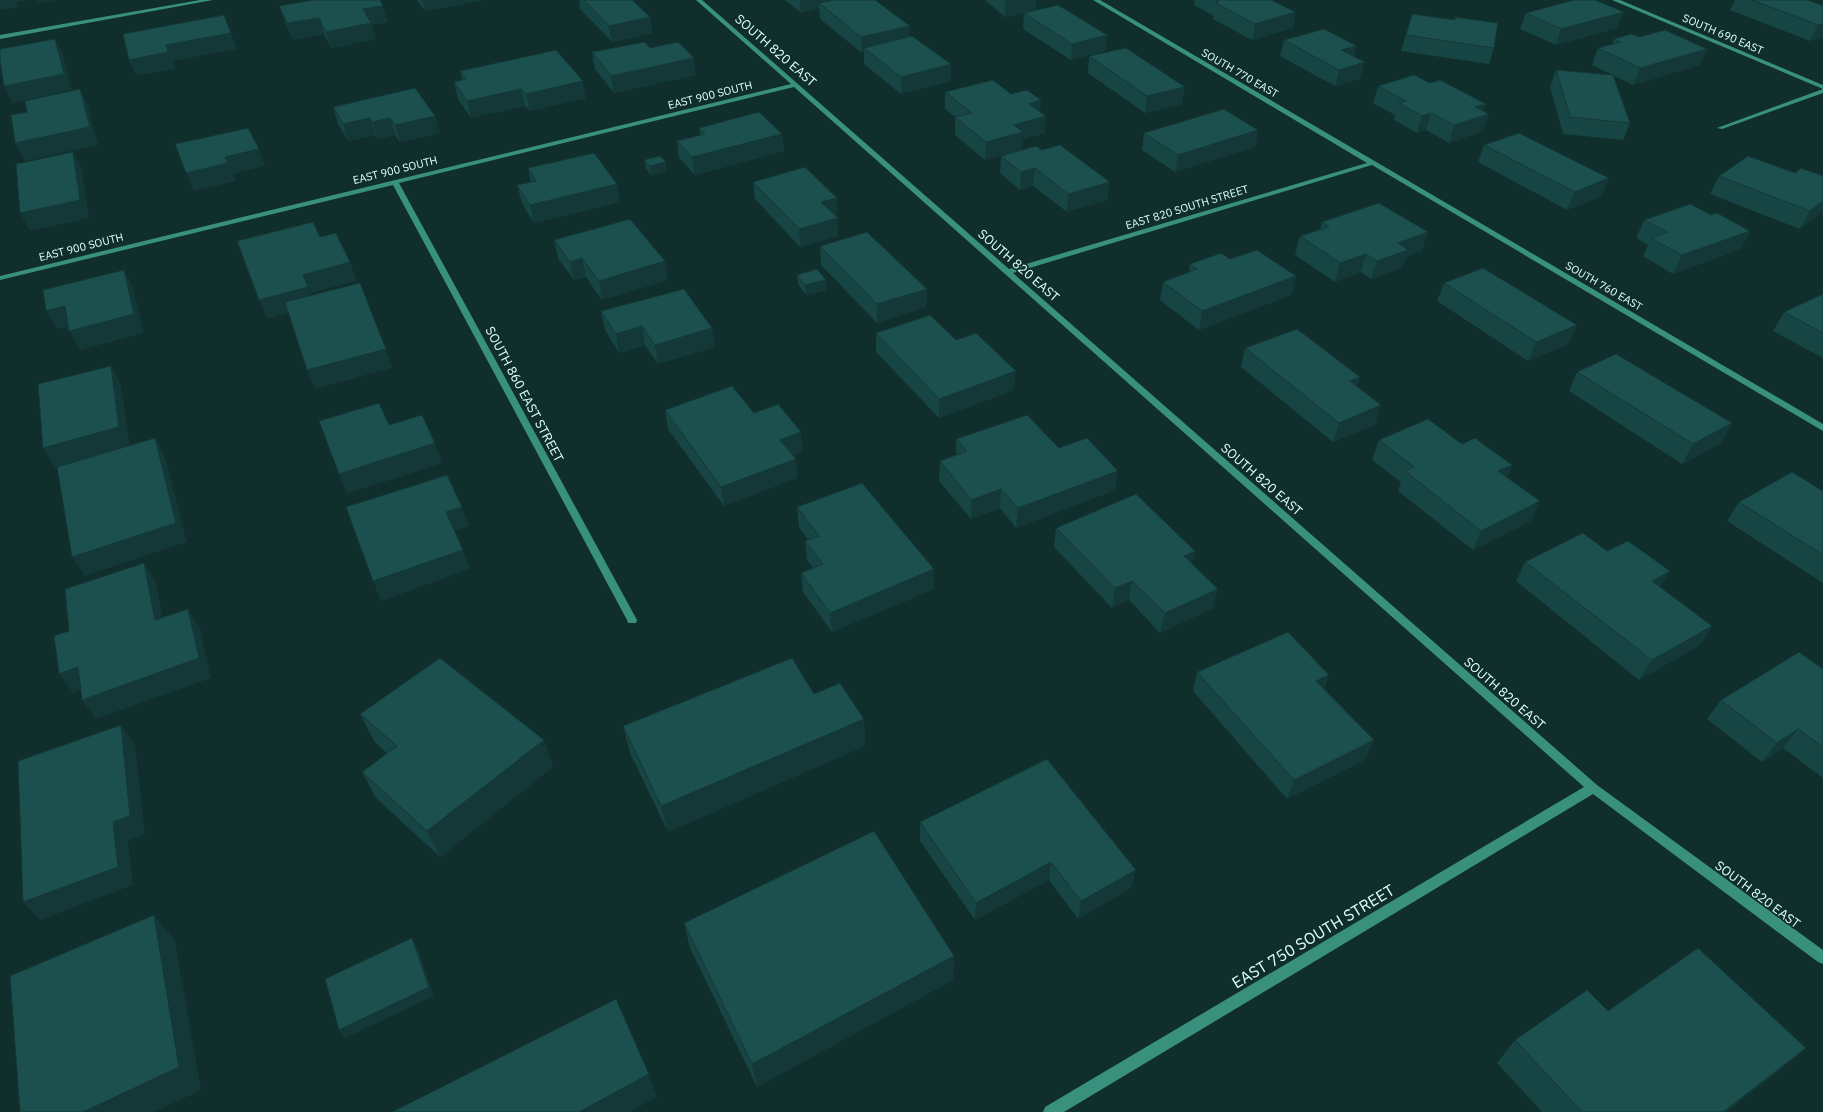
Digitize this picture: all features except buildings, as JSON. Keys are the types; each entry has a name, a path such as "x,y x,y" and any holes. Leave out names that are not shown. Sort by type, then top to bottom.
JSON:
{"street":[{"path":"0,36 210,0"},
{"name":"SOUTH 820 EAST","path":"699,0 1593,788 1823,958"},
{"name":"SOUTH 770 EAST","path":"1096,0 1373,163"},
{"name":"SOUTH 690 EAST","path":"1615,0 1823,87"},
{"name":"EAST 900 SOUTH","path":"0,278 796,85"},
{"path":"1720,128 1823,91"},
{"name":"EAST 820 SOUTH STREET","path":"1008,272 1373,163"},
{"name":"SOUTH 760 EAST","path":"1373,163 1823,428"},
{"name":"SOUTH 860 EAST STREET","path":"395,182 632,620"},
{"name":"EAST 750 SOUTH STREET","path":"1050,1112 1593,788"}]}
